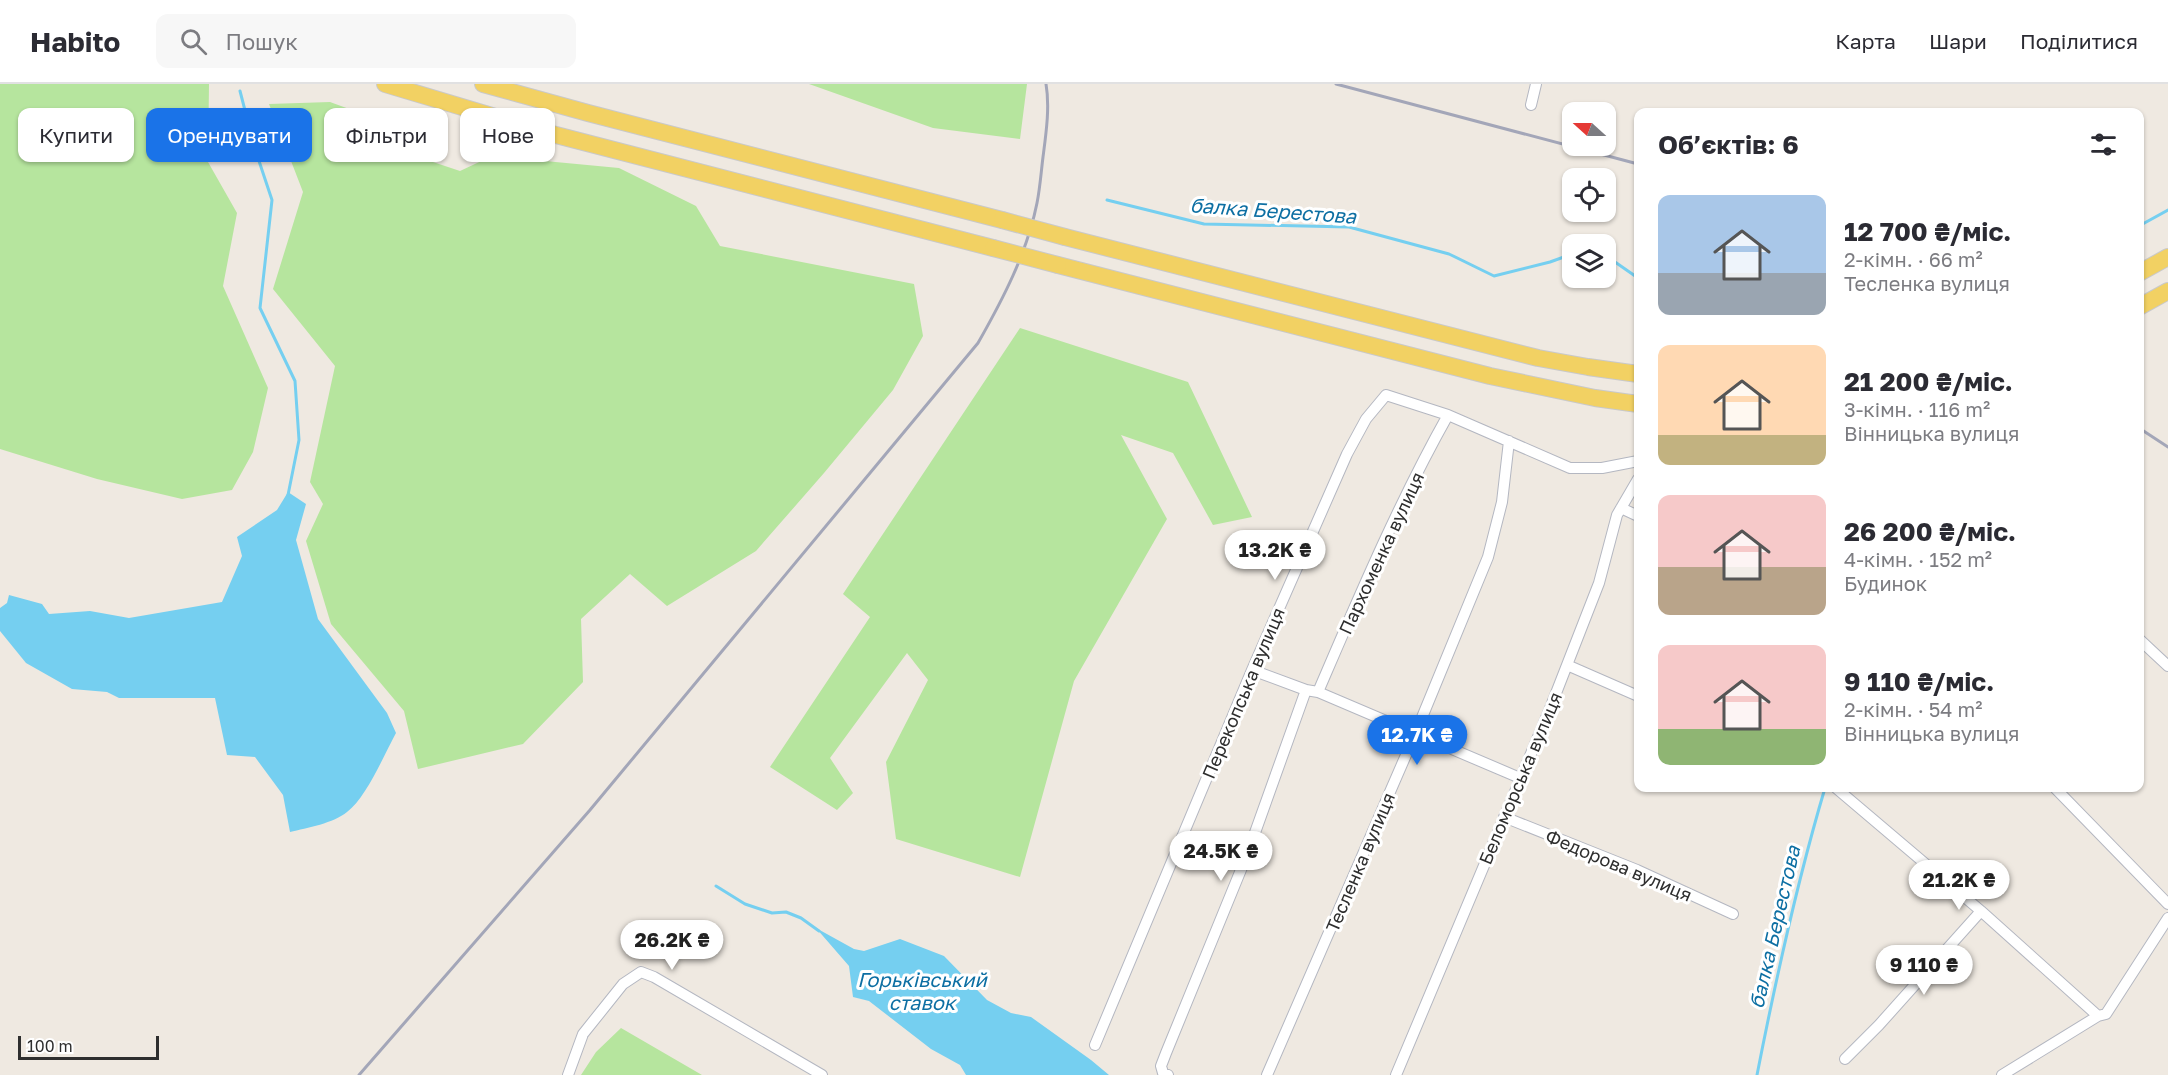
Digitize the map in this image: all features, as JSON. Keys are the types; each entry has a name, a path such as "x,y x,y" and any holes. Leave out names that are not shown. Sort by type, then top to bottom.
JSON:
{"main road":[{"path":"385,84 556,135 1490,376 1595,398 1634,403"},
{"path":"483,84 599,116 1538,358 1634,373"},
{"path":"2144,270 2168,257"},
{"path":"2144,304 2168,291"}],"street":[{"path":"1531,105 1536,84"},
{"name":"Перекопська вулиця","path":"1095,1044 1252,670 1347,454 1366,419 1386,395 1448,415 1570,468 1602,468 1634,463"},
{"name":"Пархоменка вулиця","path":"1318,692 1367,579 1432,442 1448,415"},
{"name":"Тесленка вулиця","path":"1267,1075 1416,732 1488,557 1502,502 1509,441"},
{"name":"Беломорська вулиця","path":"1396,1075 1567,665 1599,583 1617,515 1634,486"},
{"path":"1621,508 1634,514"},
{"path":"2144,644 2168,666"},
{"path":"1567,665 1634,694"},
{"path":"1252,670 1306,690 1318,692 1520,778"},
{"path":"1166,1074 1161,1066 1247,855 1306,690"},
{"path":"1841,792 2098,1016"},
{"path":"2059,792 2168,903"},
{"name":"Федорова вулиця","path":"1504,817 1637,870 1733,914"},
{"path":"1845,1059 1879,1025 1981,912"},
{"path":"2002,1075 2098,1016 2106,1014 2168,918"},
{"path":"568,1075 583,1034 623,984 641,972 654,977 822,1075"}],"green space":[{"path":"0,84 209,84 209,108 146,108 146,162 208,162 237,213 223,286 268,388 253,452 232,490 182,499 97,479 0,449"},
{"path":"809,84 1027,84 1020,139 933,128"},
{"path":"330,102 346,108 324,108 324,162 433,162 460,171 479,162 555,162 619,168 696,206 720,246 914,284 923,336 893,390 756,551 667,606 630,574 581,619 583,682 523,744 418,769 404,711 331,624 306,541 323,504 310,482 335,366 273,289 303,192 291,162 312,162 312,108 271,108 269,104"},
{"path":"1020,328 1188,382 1252,517 1213,525 1173,453 1121,435 1167,519 1074,681 1020,877 896,839 886,762 928,680 907,653 830,758 853,793 837,810 770,767 870,617 843,594"},
{"path":"621,1028 702,1075 581,1075 596,1052"}],"water":[{"path":"288,492 306,504 296,540 318,619 387,713 396,733 368,787 347,812 320,825 290,832 283,795 255,757 227,755 215,698 119,698 107,692 72,689 26,663 0,631 0,608 7,603 9,595 42,604 49,614 90,611 129,618 222,602 242,556 237,537 277,510"},
{"name":"Горьківський ставок","path":"816,928 854,949 864,951 900,939 944,956 987,1000 1011,1013 1031,1017 1109,1075 966,1075 960,1065 931,1049 869,1001 853,997 849,966"}],"waterway":[{"path":"240,91 255,149 272,200 260,308 295,381 299,440 288,495"},
{"name":"балка Берестова","path":"1107,200 1204,224 1349,227 1449,254 1494,276 1562,258"},
{"path":"2144,223 2168,210"},
{"name":"балка Берестова","path":"1616,263 1634,275"},
{"name":"балка Берестова","path":"1757,1075 1788,930 1824,792"},
{"path":"716,886 745,904 772,913 786,912 801,918 819,931"}],"railway":[{"path":"359,1075 590,810 978,343 1021,258 1033,222 1046,130 1048,102 1046,84"},
{"path":"1336,84 1634,163"},
{"path":"2144,431 2168,447"}]}
